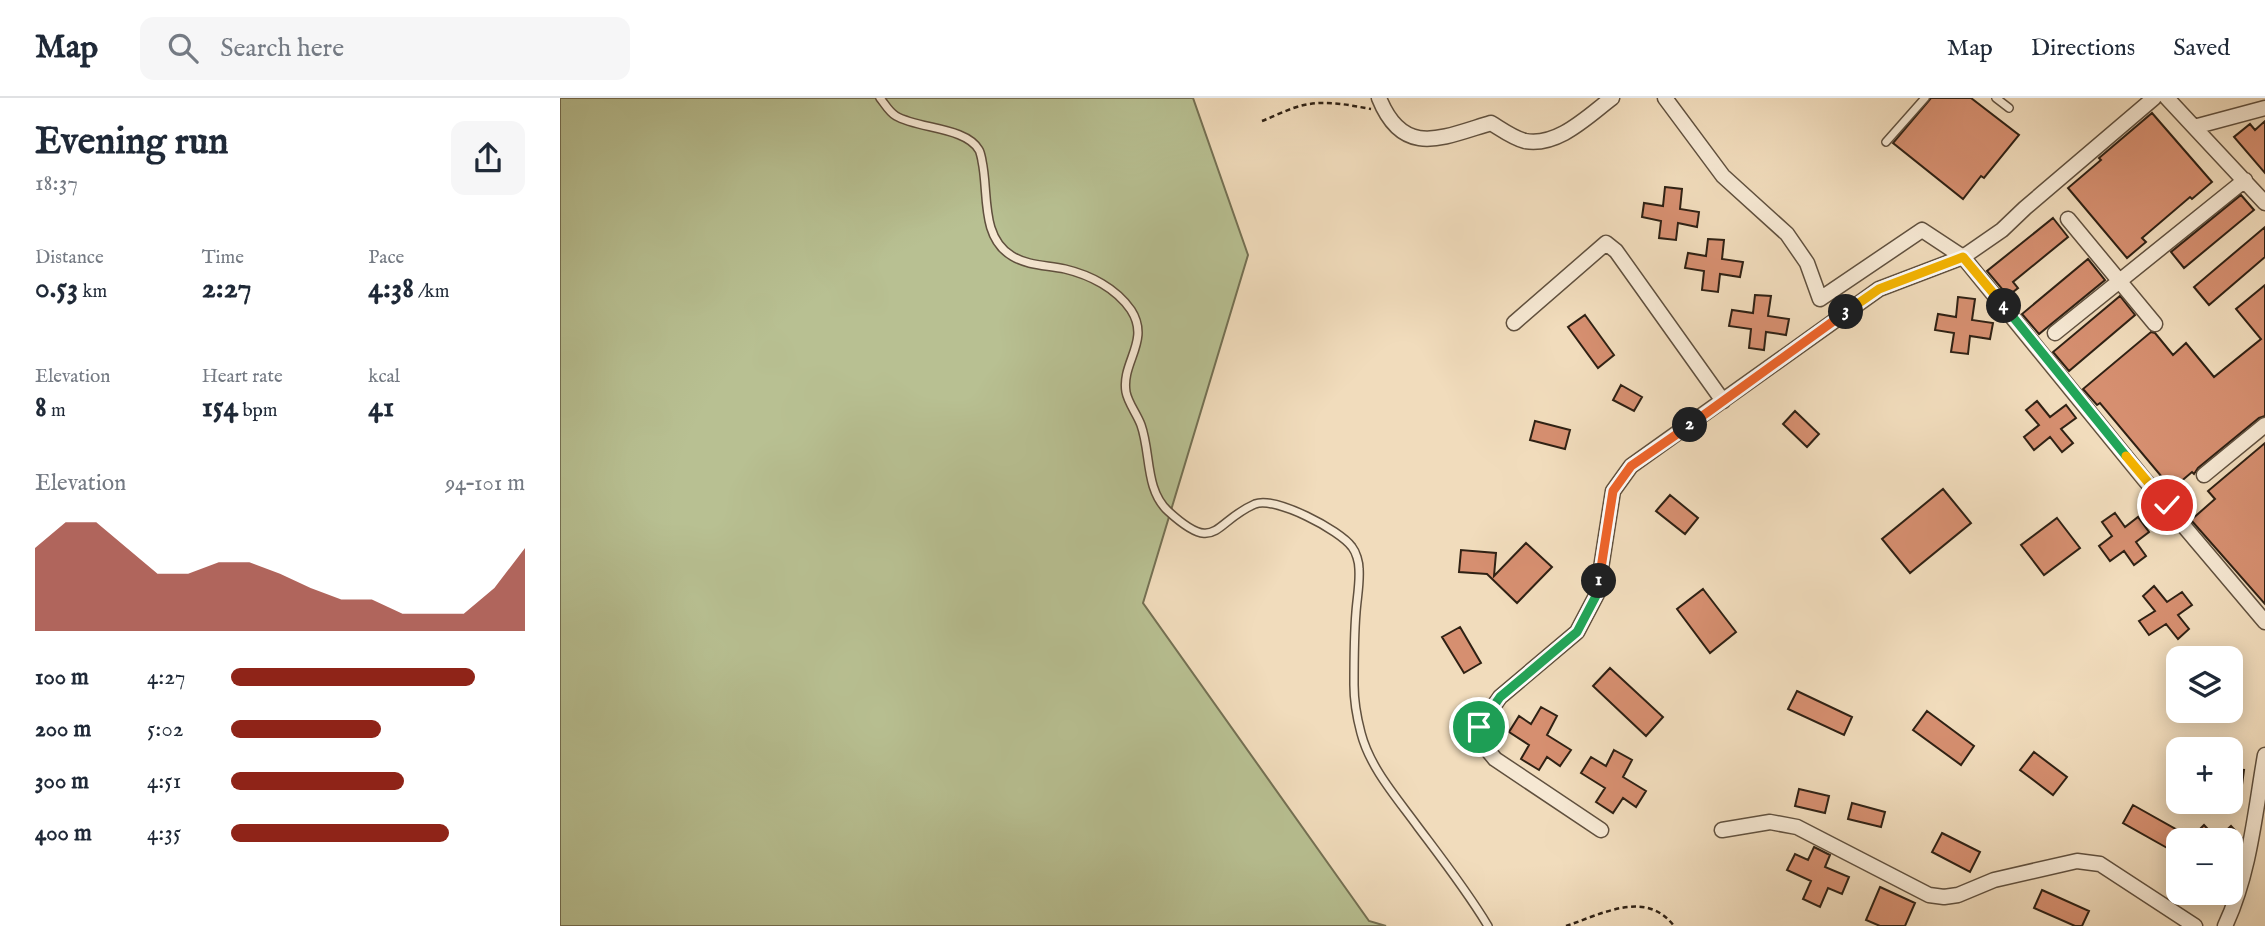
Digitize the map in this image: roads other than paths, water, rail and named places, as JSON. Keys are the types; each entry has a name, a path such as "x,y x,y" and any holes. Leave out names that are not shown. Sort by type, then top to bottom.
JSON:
{"street":[{"path":"1382,105 1407,137 1424,139 1455,134 1490,123 1525,141 1544,142 1561,135 1612,98"},
{"path":"1665,98 1723,176 1787,234 1807,263 1821,299 1922,230 1963,257 2265,622"},
{"path":"1601,830 1495,759 1481,743 1479,727 1500,697 1577,632 1597,594 1613,491 1631,466 1879,289 1963,257 2002,230 2154,98"},
{"path":"2167,98 2265,203"},
{"path":"2194,127 2265,108"},
{"path":"2055,333 2245,180"},
{"path":"2068,219 2155,324"},
{"path":"1514,323 1606,243 1616,251 1723,401"},
{"path":"2204,475 2265,425"},
{"path":"2225,926 2235,905 2249,851 2265,755"},
{"path":"1722,830 1770,822 1797,827 1929,895 1944,897 1958,895 1994,880 2077,862 2100,864 2195,926"}],"lane":[{"path":"880,98 893,114 904,120 967,138 980,150 986,176 989,224 996,241 1011,256 1037,265 1093,277 1117,295 1131,311 1138,327 1137,346 1127,374 1126,393 1141,424 1149,450 1154,489 1165,508 1199,533 1215,532 1256,503 1265,502 1311,517 1341,534 1355,550 1359,569 1354,634 1354,689 1361,734 1370,759 1392,793 1468,894 1488,926"},
{"path":"1886,142 1925,98"},
{"path":"1996,98 2008,108"}]}
